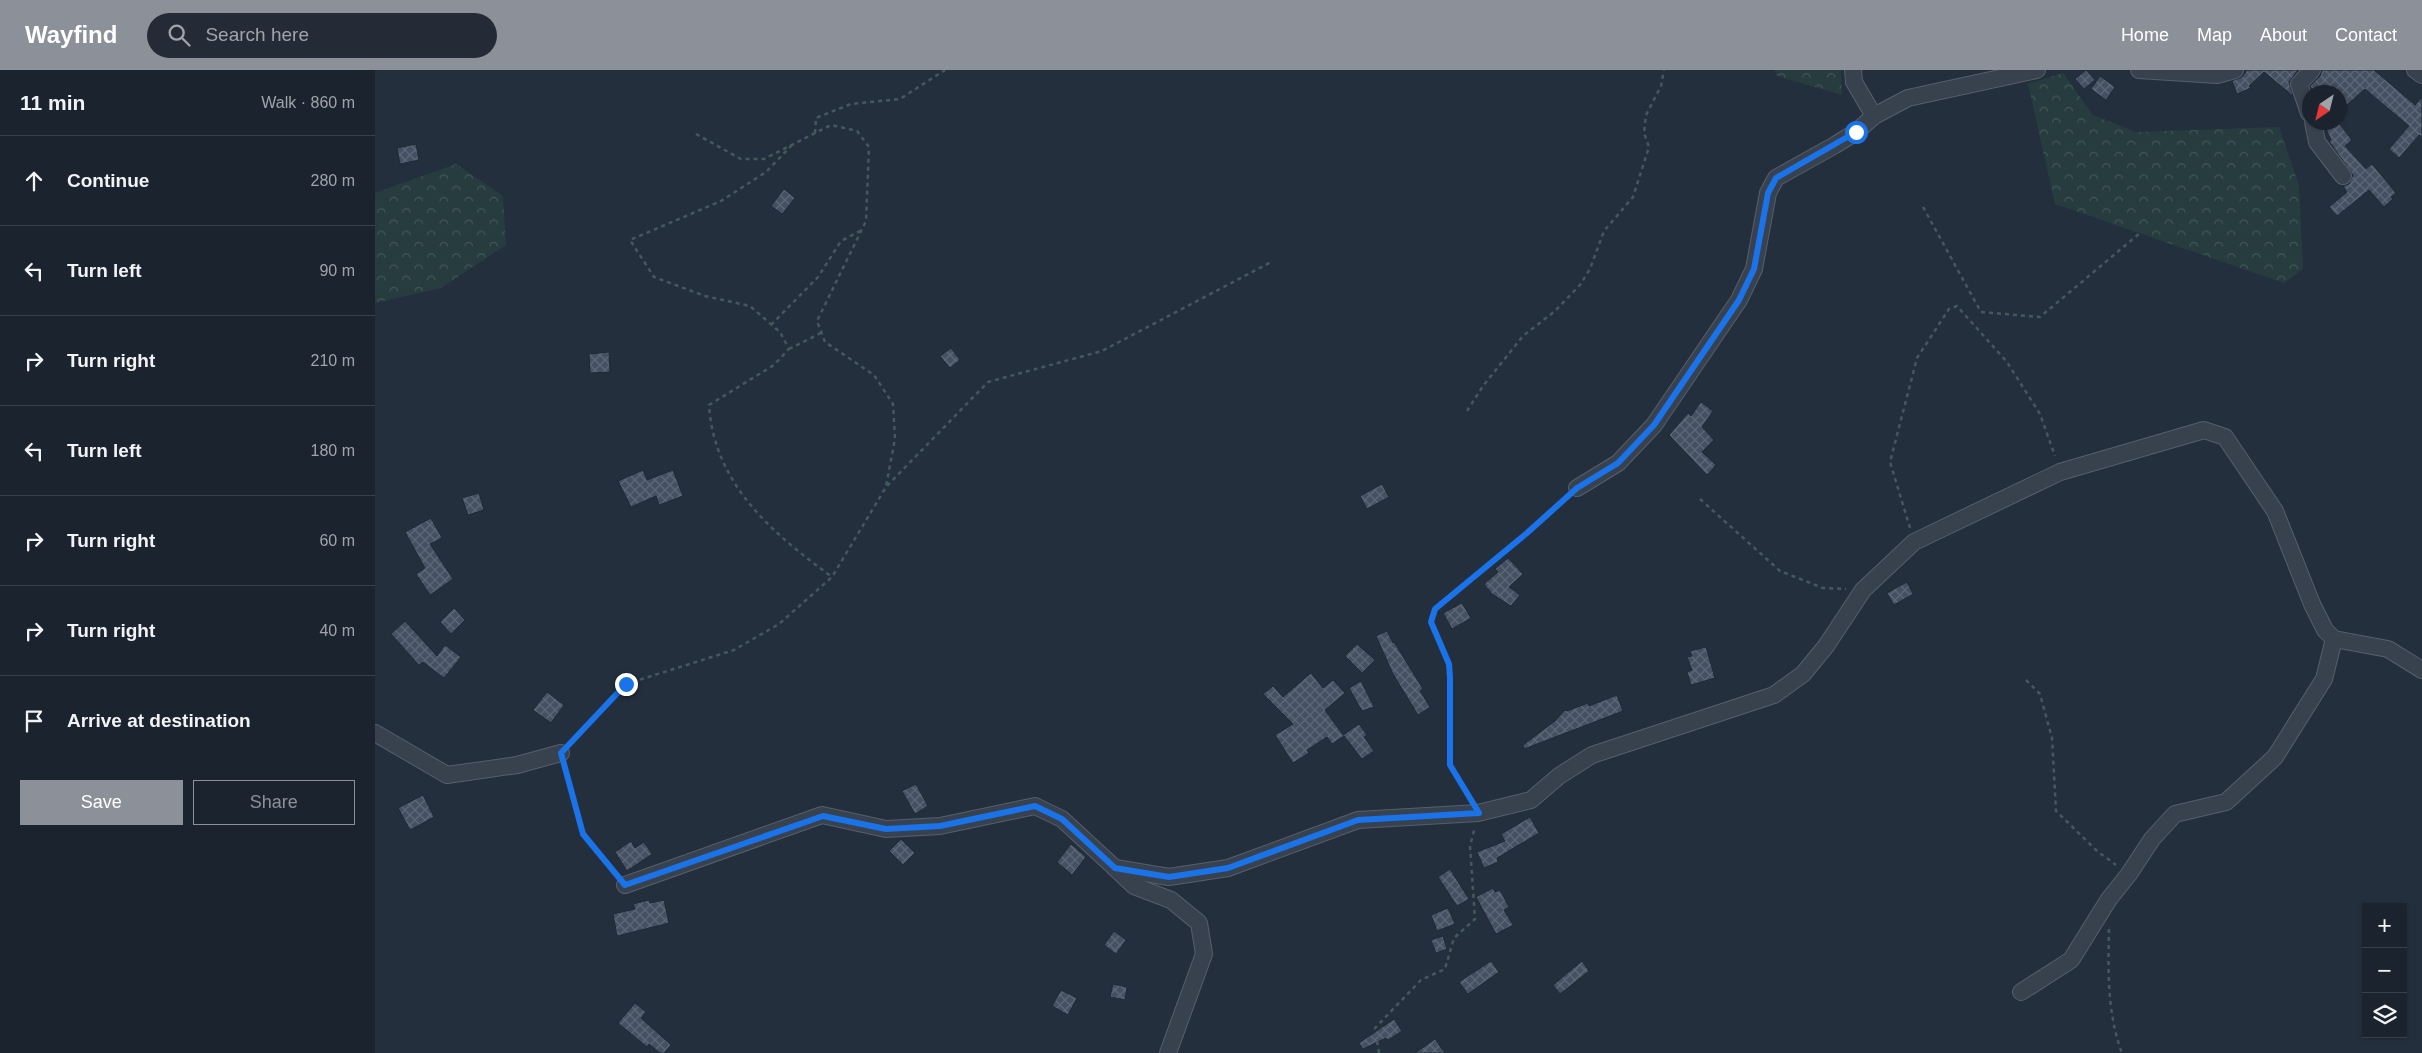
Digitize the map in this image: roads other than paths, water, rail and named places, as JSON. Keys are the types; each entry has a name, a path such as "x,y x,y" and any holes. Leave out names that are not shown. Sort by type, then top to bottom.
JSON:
{"street":[{"path":"1853,70 1854,82 1874,116"},
{"path":"1577,488 1618,463 1654,425 1739,300 1754,269 1768,193 1776,178 1856,132 1874,116 1907,98 2037,70"},
{"path":"2139,70 2217,74 2235,70"},
{"path":"2302,93 2299,84 2312,70"},
{"path":"2415,70 2422,75"},
{"path":"2315,130 2317,142 2343,176"},
{"path":"1115,868 1169,877 1228,868 1358,820 1479,813 1531,800 1559,776 1592,755 1774,695 1803,674 1826,646 1863,590 1914,542 2060,472 2204,430 2225,437 2275,510 2312,604 2325,630 2334,639 2388,650 2422,670"},
{"path":"2021,992 2071,960 2109,898 2129,874 2152,839 2175,814 2226,802 2275,757 2324,679 2334,639"},
{"path":"375,733 447,775 517,765 561,753"},
{"path":"625,885 823,816 886,829 940,826 1035,806 1062,819 1134,886 1171,900 1199,924 1204,954 1168,1053"}]}
